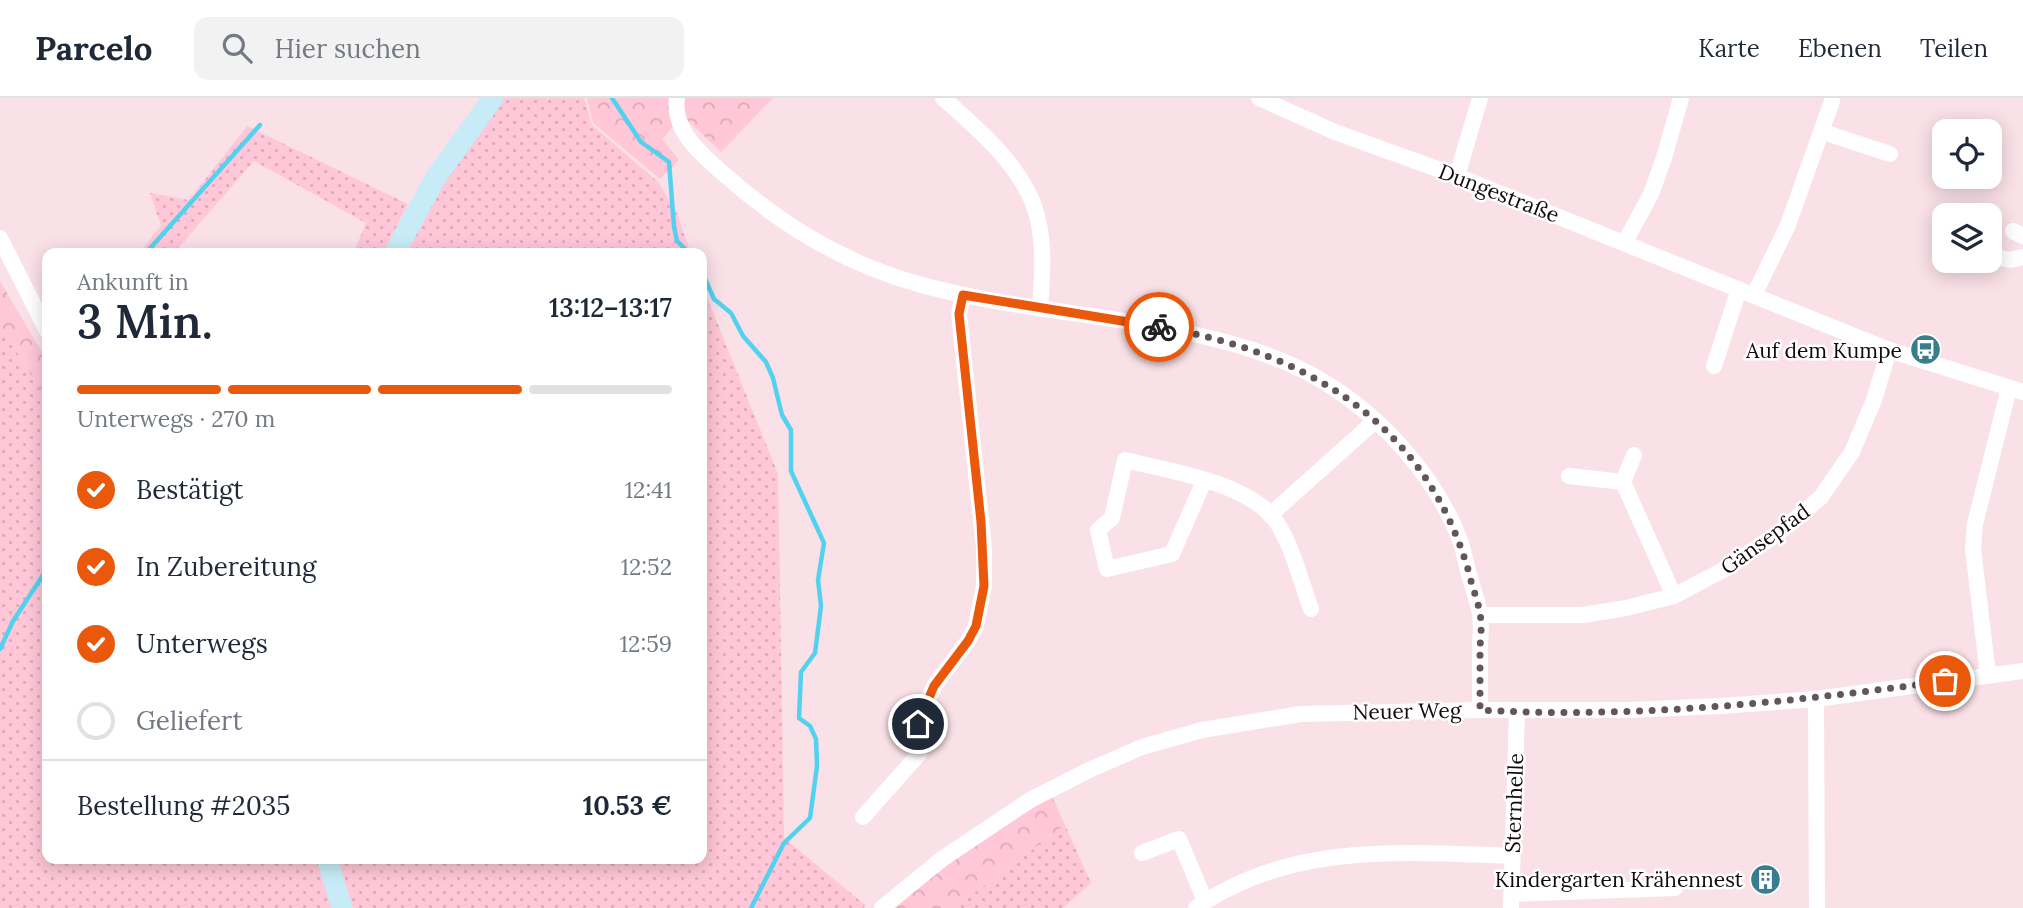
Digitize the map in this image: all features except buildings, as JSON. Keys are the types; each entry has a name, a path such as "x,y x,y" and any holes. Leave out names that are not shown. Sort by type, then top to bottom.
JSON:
{"main road":[{"path":"397,248 436,177 493,98"},
{"path":"329,864 342,908"}],"street":[{"path":"943,98 993,146 1018,177 1037,214 1041,241 1040,309"},
{"name":"Dungestraße","path":"1259,98 1335,132 1457,176 1625,242 1889,350 2016,390"},
{"path":"1457,176 1480,98"},
{"path":"1625,242 1651,194 1681,98"},
{"path":"677,101 678,124 694,145 741,190 776,217 844,256 875,270 913,283 963,295 1170,329 1219,340 1271,357 1328,384 1375,421 1417,465 1444,507 1460,543 1481,615 1480,710"},
{"path":"1714,366 1746,292 1788,225 1832,101"},
{"path":"1822,132 1889,154"},
{"path":"0,237 42,321"},
{"path":"2002,258 2010,260 2023,257"},
{"path":"863,817 919,754 918,724 934,686 976,626 984,586 981,522 959,314 963,295"},
{"name":"Gänsepfad","path":"1481,615 1583,615 1626,608 1674,596 1725,569 1780,532 1821,497 1852,452 1874,400 1889,350"},
{"path":"1988,675 1973,548 1975,524 2016,390"},
{"path":"1270,515 1375,421"},
{"path":"1634,455 1623,482 1674,596"},
{"path":"1204,481 1172,554 1107,569 1098,530 1112,518 1125,460 1204,481 1249,499 1270,515 1283,536 1311,610"},
{"path":"1569,476 1623,482"},
{"name":"Neuer Weg","path":"882,908 942,859 1030,800 1088,770 1175,736 1301,714 1629,710 1816,699 2023,671"},
{"path":"1816,699 1817,908"},
{"name":"Sternhelle","path":"1517,712 1512,901 1675,888"},
{"path":"1142,853 1179,839 1201,905 1236,885 1268,873 1299,863 1340,855 1422,853 1512,856"}],"green space":[{"path":"503,98 584,98 592,125 658,182 677,213 689,248 409,248 444,182"},
{"path":"587,98 773,98 721,152 683,116 662,139 679,160 660,179 593,123"},
{"path":"247,126 408,204 386,248 356,248 366,223 254,161 178,248 143,248 161,226 150,193 189,200"},
{"path":"0,281 42,352 42,393 0,324"},
{"path":"707,297 778,474 784,838 865,905 864,908 352,908 338,864 707,864"},
{"path":"0,324 42,393 42,864 319,864 332,908 0,908"},
{"path":"1052,796 1065,825 954,908 888,908 980,842"},
{"path":"1065,825 1091,883 1063,908 954,908"}],"waterway":[{"path":"612,98 641,142 669,162 674,227 677,241 684,248"},
{"path":"150,248 260,125"},
{"path":"707,283 714,299 731,313 743,336 766,362 782,415 791,430 791,471 824,543 818,580 821,606 815,653 801,672 799,718 810,726 816,739 817,766 810,818 784,843 751,908"},
{"path":"0,649 13,621 42,577"}],"way so far":[{"path":"1159,327 1219,340 1271,357 1328,384 1375,421 1417,465 1444,507 1460,543 1481,615 1480,710 1517,712 1721,706 1816,699 1945,681"}],"place":[{"name":"Auf dem Kumpe","path":"1925,350"},
{"name":"Kindergarten Krähennest","path":"1766,879"}],"route":[{"path":"918,724 934,686 976,626 984,586 984,548 959,314 963,295 1159,327"}]}
